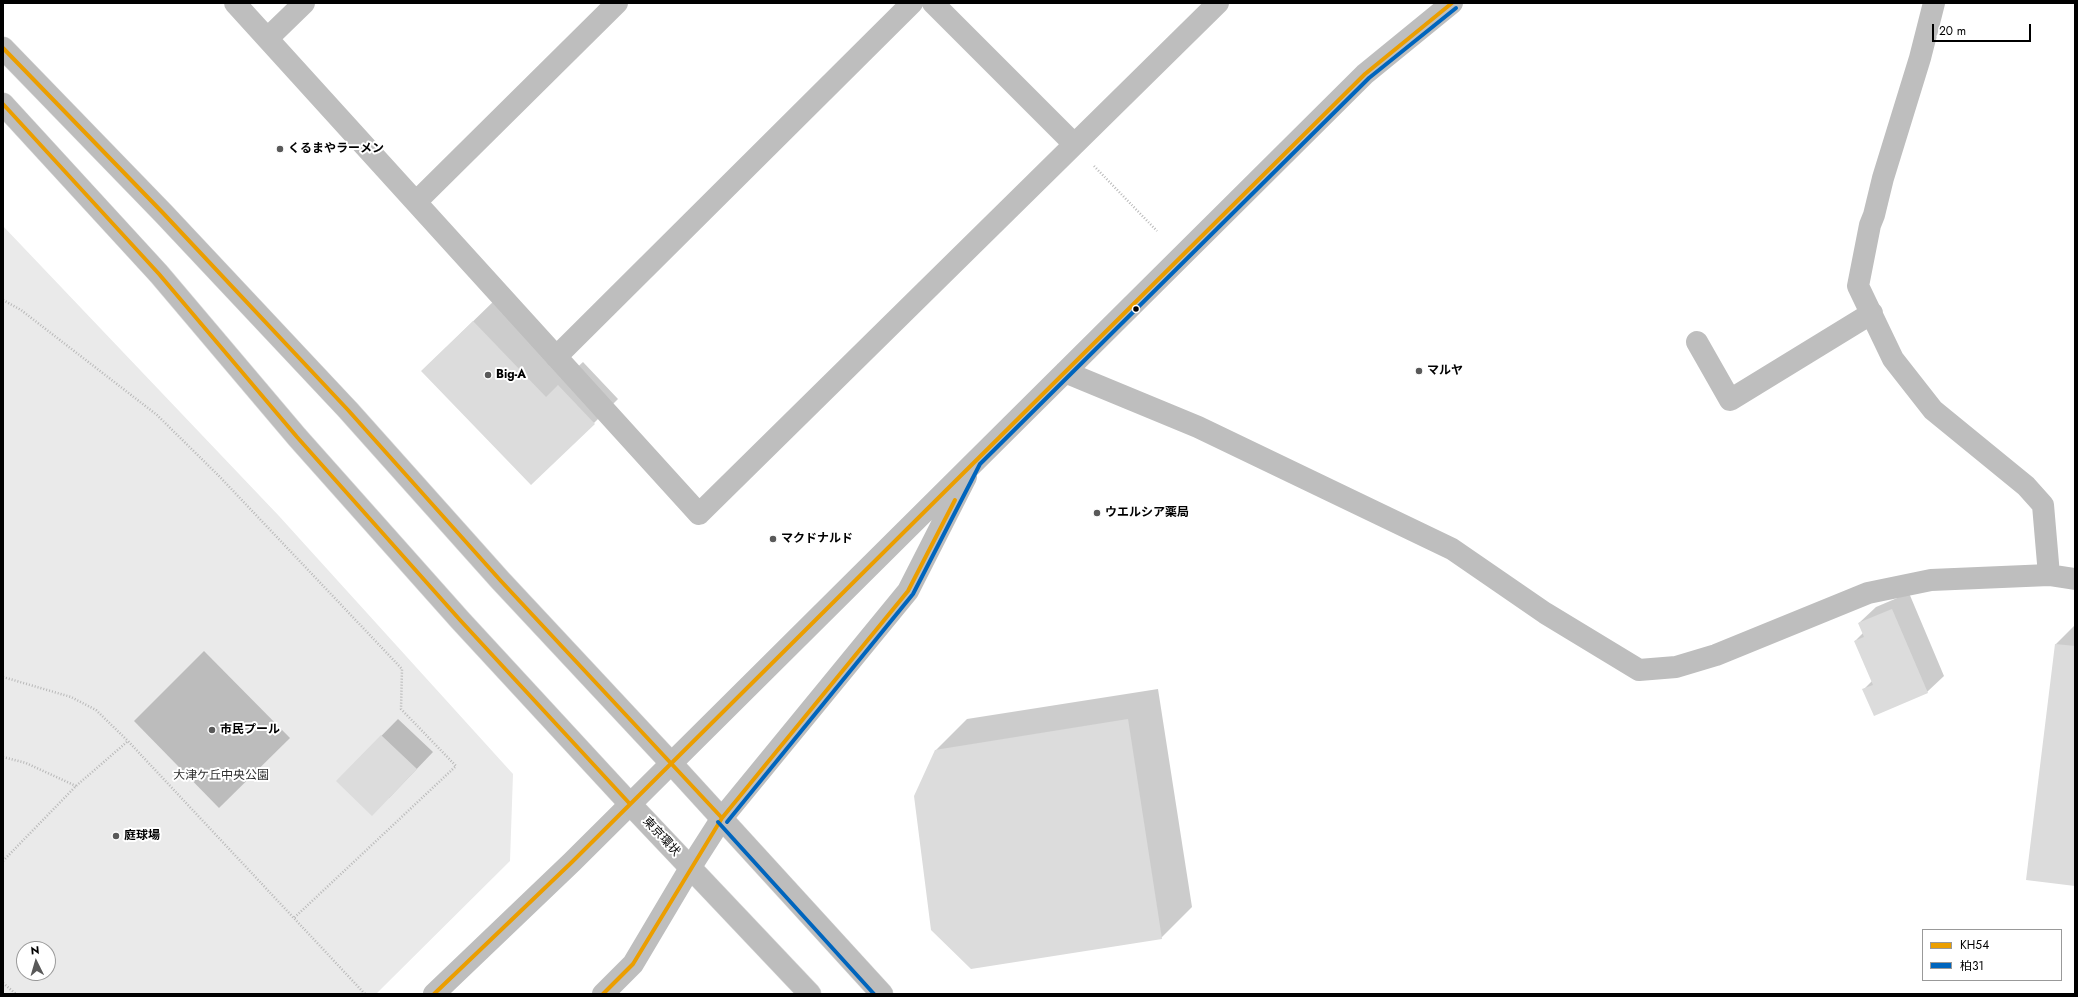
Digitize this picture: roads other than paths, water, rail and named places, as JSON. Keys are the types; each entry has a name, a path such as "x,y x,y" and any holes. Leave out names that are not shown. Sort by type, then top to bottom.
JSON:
{"highway":[{"path":"3,48 163,213 337,399 500,580 722,818 882,994"},
{"name":"東京環状","path":"3,104 159,274 297,437 460,620 630,804 810,994"}],"street":[{"path":"235,3 699,514 1218,3"},
{"path":"268,38 304,3"},
{"path":"416,202 617,3"},
{"path":"556,357 912,3"},
{"path":"934,3 1074,144"},
{"path":"434,994 630,804 1365,74 1452,3"},
{"path":"1934,3 1920,58 1870,225 1858,286 1893,358 1933,410 2026,486 2043,505 2049,575"},
{"path":"1697,342 1730,400 1872,313"},
{"path":"1065,372 1198,427 1452,548 1546,613 1639,670 1676,667 1716,655 1868,593 1931,580 2049,575 2075,579"},
{"path":"603,994 633,964 690,868 722,818 908,591 975,460"}],"place":[{"name":"くるまやラーメン","path":"280,149"},
{"name":"マルヤ","path":"1419,371"},
{"name":"Big-A","path":"488,375"},
{"name":"ウエルシア薬局","path":"1097,513"},
{"name":"マクドナルド","path":"773,539"},
{"name":"市民プール","path":"212,730"},
{"name":"庭球場","path":"116,836"}],"park label":[{"name":"大津ケ丘中央公園","path":"221,776"}]}
